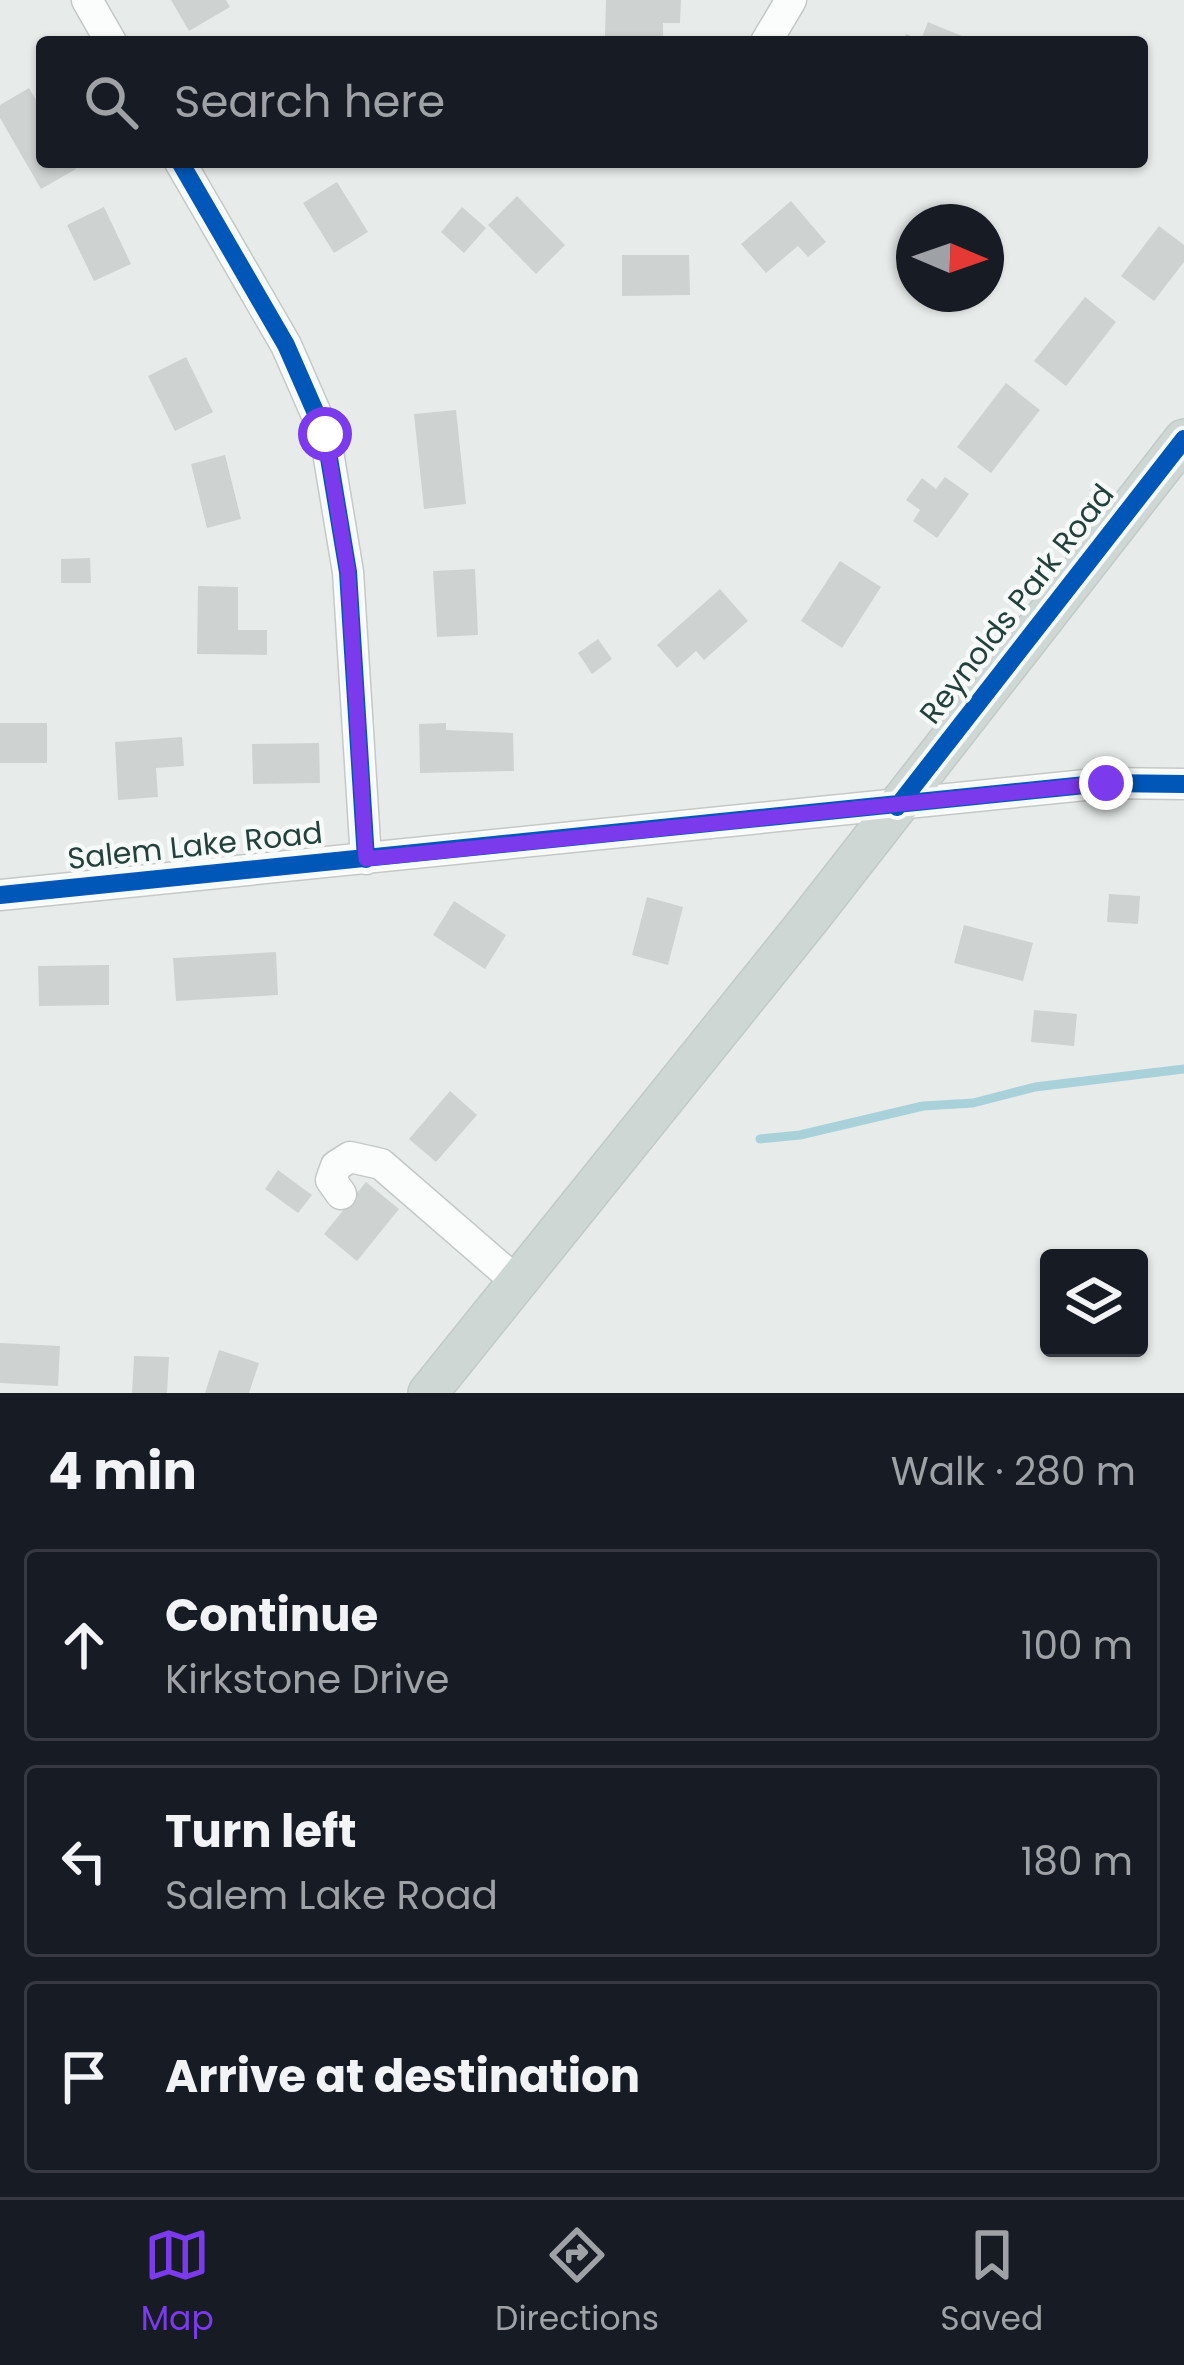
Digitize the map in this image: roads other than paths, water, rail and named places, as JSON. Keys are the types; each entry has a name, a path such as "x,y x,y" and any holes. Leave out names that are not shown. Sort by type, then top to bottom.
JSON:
{"main road":[{"name":"Reynolds Park Road","path":"428,1393 897,807 1184,439"}],"street":[{"path":"87,0 108,36"},
{"path":"770,36 791,0"},
{"path":"183,168 286,345 325,434 348,572 366,859"},
{"name":"Salem Lake Road","path":"0,895 1106,783 1184,784"},
{"path":"341,1194 331,1180 336,1166 350,1157 381,1164 516,1281"}],"waterway":[{"path":"760,1139 800,1135 923,1106 973,1103 1035,1087 1184,1069"}]}
